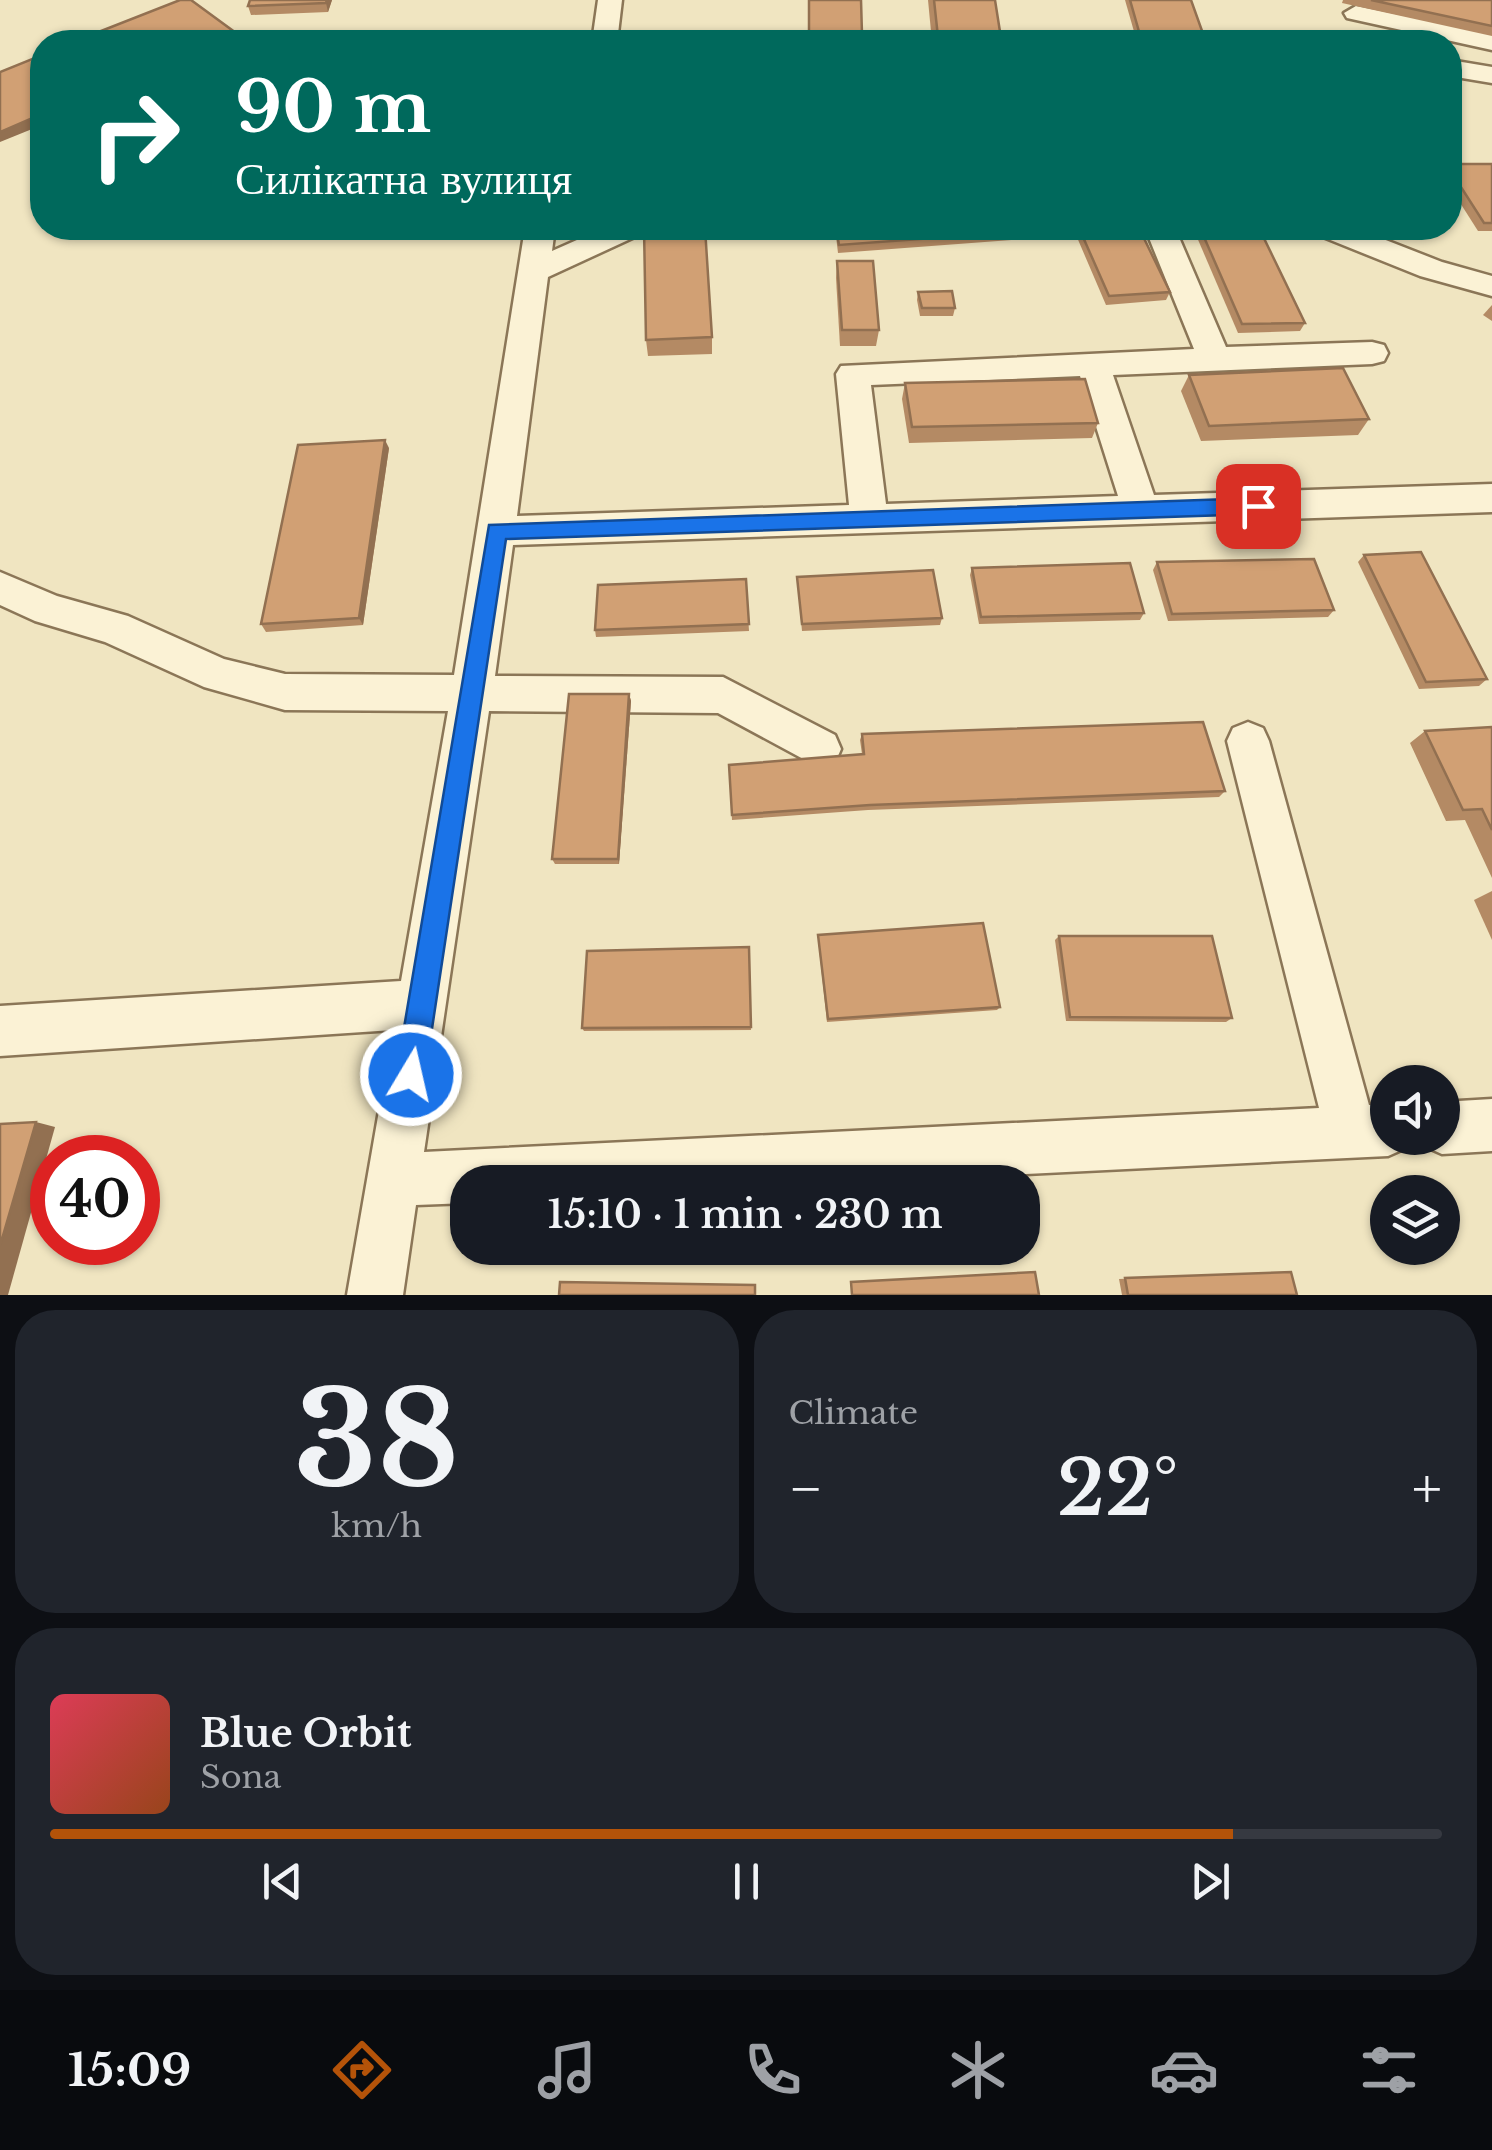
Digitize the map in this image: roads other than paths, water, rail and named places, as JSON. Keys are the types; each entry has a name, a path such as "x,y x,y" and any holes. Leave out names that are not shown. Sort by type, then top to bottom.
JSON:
{"street":[{"path":"606,30 610,0"},
{"path":"1356,13 1434,30"},
{"path":"1373,30 1391,21"},
{"path":"1462,36 1492,42"},
{"path":"1462,70 1492,75"},
{"path":"376,1295 472,692 538,240"},
{"path":"534,272 602,240"},
{"path":"1165,240 1216,359"},
{"path":"1360,240 1431,268 1492,286"},
{"path":"869,518 853,374 1372,353"},
{"path":"1093,364 1140,510"},
{"path":"496,530 1492,498"},
{"path":"0,588 49,610 114,628 218,675 285,692 723,695 820,749"},
{"path":"394,1180 1369,1131 1248,741"},
{"path":"0,1031 422,1004"},
{"path":"1460,1127 1492,1125"}]}
